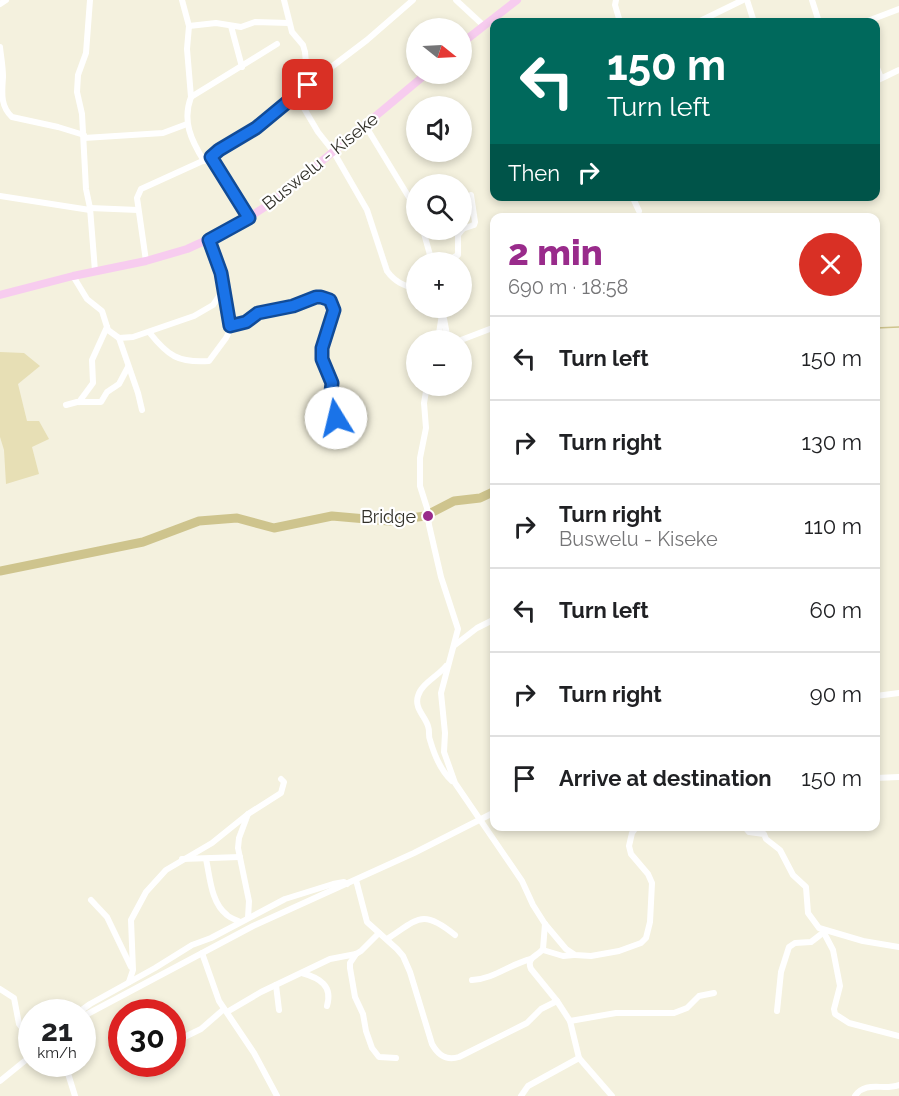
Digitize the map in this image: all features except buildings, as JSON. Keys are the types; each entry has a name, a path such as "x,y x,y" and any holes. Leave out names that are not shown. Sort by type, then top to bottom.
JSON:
{"main road":[{"path":"493,18 517,0"},
{"path":"472,34 490,20"},
{"name":"Buswelu - Kiseke","path":"0,295 73,276 146,261 209,240 249,218 292,186 414,84"}],"street":[{"path":"0,4 6,0"},
{"path":"90,0 86,53 78,75 77,92 82,114 86,189 95,271"},
{"path":"183,0 189,26 191,97 187,124 196,149 204,161"},
{"path":"284,0 292,32 303,45 308,85"},
{"path":"456,0 483,25"},
{"path":"616,0 619,18"},
{"path":"707,18 745,0 752,18"},
{"path":"812,0 818,18"},
{"path":"146,261 137,198 141,189 204,161 256,128 292,97 367,40 409,1"},
{"path":"875,18 899,9"},
{"path":"189,26 216,23 241,27 263,22 289,22"},
{"path":"231,26 242,67"},
{"path":"191,97 277,44"},
{"path":"0,47 3,75 1,99 6,113 12,117 58,127 84,136 163,133 187,124"},
{"path":"880,80 899,70"},
{"path":"292,97 302,105 321,137 333,151 367,210 387,271 406,286"},
{"path":"365,125 406,193"},
{"path":"211,157 249,218"},
{"path":"0,196 90,209 138,210"},
{"path":"634,201 639,211"},
{"path":"472,202 475,222 472,226"},
{"path":"149,332 167,354 206,362 212,360 226,338 230,326 228,303 222,286 221,273 209,240"},
{"path":"73,276 87,299 102,311 107,327 119,338 142,410"},
{"path":"119,338 126,339 149,332 205,311 220,295 222,286"},
{"path":"230,326 246,322 258,313 293,306 316,297 330,300 334,310 322,348 322,359 332,383 330,400 335,409 336,418"},
{"path":"79,402 93,383 92,360 107,327"},
{"path":"472,336 490,329"},
{"path":"66,405 79,402 101,402 108,392 119,384 128,367"},
{"path":"425,396 426,428 420,486 427,508 441,577 458,629 441,693 445,733 444,753 455,783 522,881 545,924 575,955"},
{"path":"455,645 477,628 490,622"},
{"path":"450,660 441,672 422,688 417,699 418,708 428,725 434,753 444,773 455,783"},
{"path":"880,695 899,693"},
{"path":"880,778 899,777"},
{"path":"129,982 132,970 131,920 133,913 157,879 166,870 212,843 248,814 281,793 284,782 281,779"},
{"path":"248,814 239,838 240,857 249,901 248,918"},
{"path":"96,1010 289,909 356,880 490,814"},
{"path":"543,950 563,956 591,956 619,951 641,943 646,938 650,922 652,883 648,874 631,854 629,846 633,831"},
{"path":"748,831 764,834 766,839 780,850 793,875 806,887 809,917 823,931 833,950 840,986 834,1009 835,1014 849,1023 899,1036"},
{"path":"182,859 240,857"},
{"path":"206,859 219,905 227,915 240,922"},
{"path":"356,880 364,918 403,956 432,1044 443,1057 450,1059 462,1056 527,1023 541,1009 557,1001"},
{"path":"96,1000 192,945 211,938 293,896 333,884 344,882 347,884"},
{"path":"91,900 107,917 138,978"},
{"path":"387,939 408,924 423,919 436,921 455,935"},
{"path":"472,980 492,976 531,959 543,950 545,924"},
{"path":"777,1011 781,972 789,947 795,944 810,943 823,931 899,947"},
{"path":"379,933 356,954 350,963 350,968 355,997 363,1014 368,1039 379,1057 396,1058"},
{"path":"202,953 215,992 278,1096"},
{"path":"186,1036 201,1029 226,1011 276,985 340,955 356,954"},
{"path":"531,959 529,964 531,969 570,1021 579,1058 612,1096"},
{"path":"302,973 326,984 329,999 327,1006"},
{"path":"276,985 279,1010"},
{"path":"0,989 14,998 18,1019"},
{"path":"570,1021 616,1013 674,1013 687,1008 699,996 714,993"},
{"path":"522,1096 528,1086 579,1058"},
{"path":"0,1081 18,1066"},
{"path":"69,1077 75,1096"},
{"path":"855,1096 860,1089 865,1087 890,1088 899,1085"}],"shaded area":[{"path":"0,352 24,353 40,366 18,384 27,421 39,421 49,439 32,447 39,474 6,484 4,450 0,437"}],"waterway":[{"path":"880,328 899,327"},
{"path":"0,571 143,542 199,521 237,518 274,528 332,516 389,521 425,516 454,501 480,498 490,493"}],"place":[{"name":"Bridge","path":"428,516"}],"route":[{"path":"308,85 256,128 211,157 249,218 209,240 221,273 222,286 228,303 230,326 246,322 258,313 293,306 316,297 330,300 334,310 322,348 322,359 332,383 330,400 335,409 336,418"}]}
